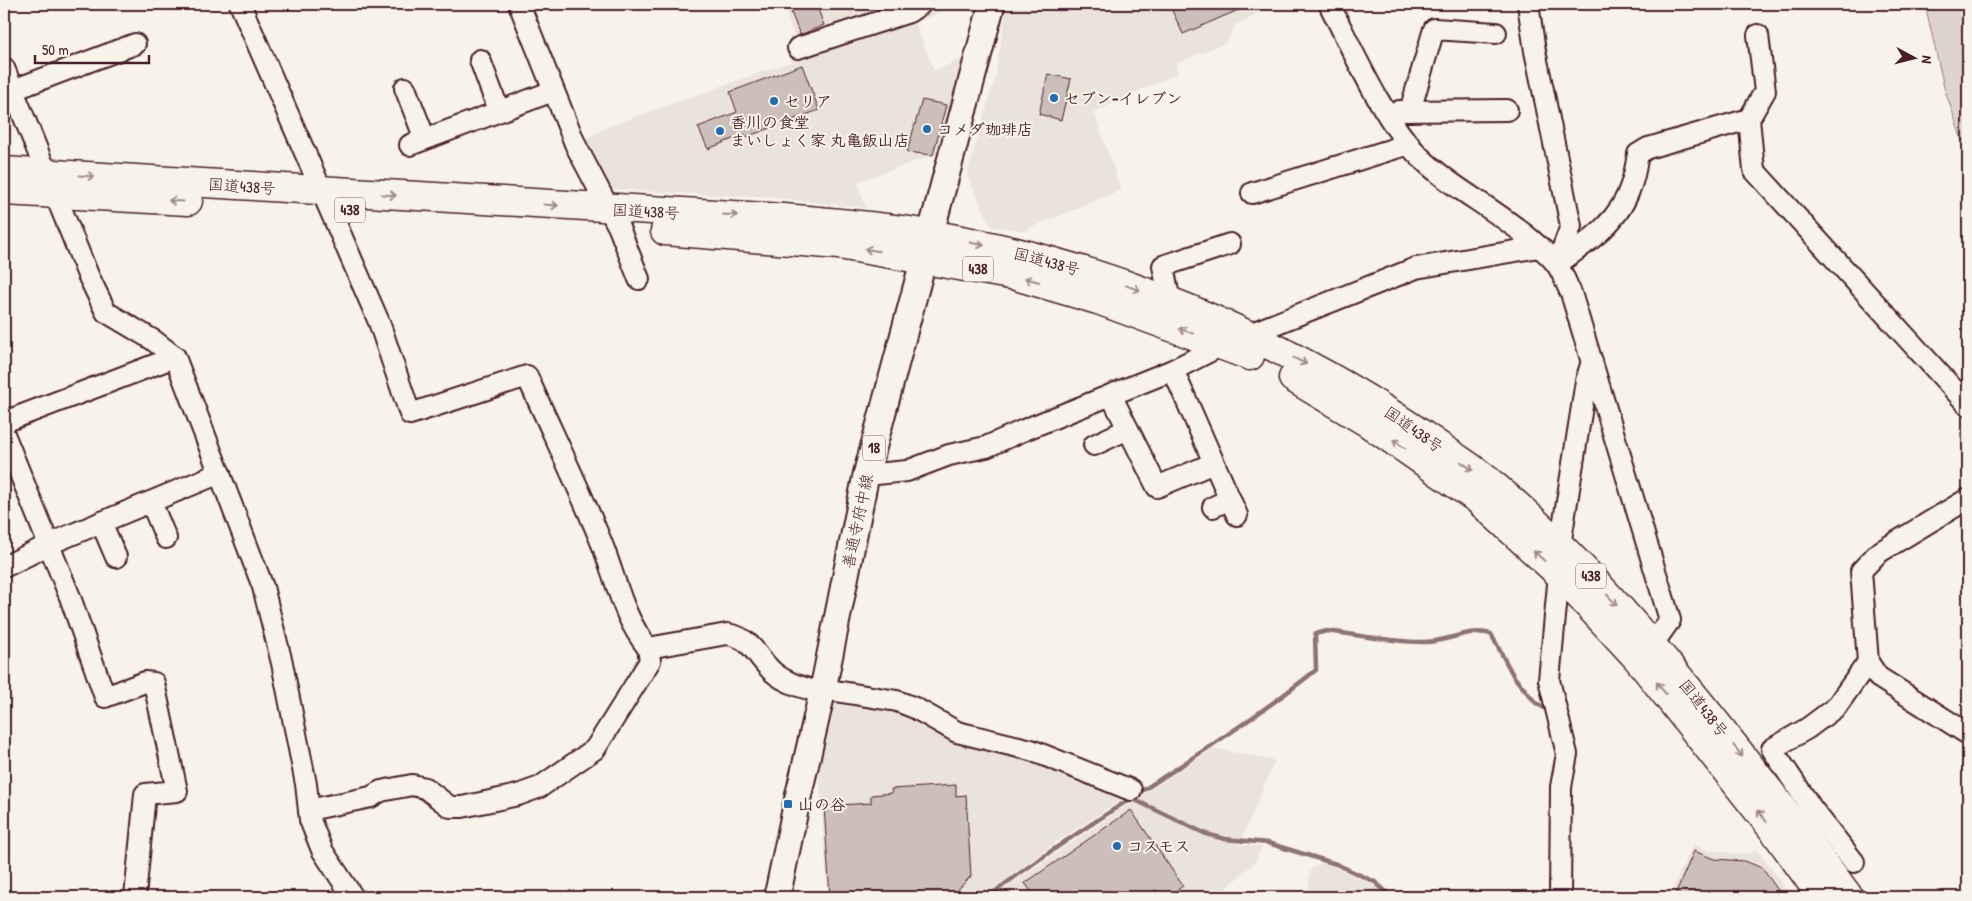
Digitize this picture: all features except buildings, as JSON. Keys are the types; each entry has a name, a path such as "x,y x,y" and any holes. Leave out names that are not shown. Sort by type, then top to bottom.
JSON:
{"highway":[{"name":"国道438号","path":"4,171 52,184"},
{"name":"国道438号","path":"4,191 52,184 614,218 784,218 926,246 1018,253 1103,277 1170,302 1235,340 1248,355 1301,382 1368,423 1477,499 1645,651"},
{"name":"国道438号","path":"926,246 1016,276 1235,340 1310,366 1380,405 1490,482 1560,546 1645,651 1796,823 1849,897"},
{"name":"国道438号","path":"1796,823 1822,897"}],"main road":[{"name":"善通寺府中線","path":"777,897 823,691 866,476 992,4"}],"street":[{"path":"240,4 379,322 410,414 527,376 602,544 613,578 636,634 648,648 650,661 596,749 540,787 518,795 462,807 450,807 425,788 412,785 381,791 371,797 309,810"},
{"path":"519,4 576,146 614,218 639,279"},
{"path":"798,48 909,12 921,4"},
{"path":"1329,4 1386,111 1409,144 1420,157 1455,185 1522,231 1557,264 1571,292 1670,620 1645,651"},
{"path":"1528,4 1535,51 1571,226 1557,264"},
{"path":"1410,111 1434,29 1496,34"},
{"path":"1758,35 1765,91 1749,119 1754,170 1968,405"},
{"path":"13,90 134,44"},
{"path":"480,60 499,111"},
{"path":"4,68 88,275 106,312 153,340 175,357 263,587 274,624 306,784 310,820 322,850 353,897"},
{"path":"405,88 418,142 553,91"},
{"path":"1386,111 1506,110"},
{"path":"1557,264 1596,236 1614,217 1631,186 1638,154 1648,148 1749,119"},
{"path":"1252,193 1409,144"},
{"path":"1170,302 1163,266 1230,244"},
{"path":"866,476 906,471 948,455 986,447 1173,370 1235,340 1416,268 1539,247"},
{"path":"4,422 175,357"},
{"path":"1560,546 1586,381 1592,361"},
{"path":"1173,370 1214,463 1227,507"},
{"path":"1111,395 1157,487 1214,463"},
{"path":"1094,446 1128,429"},
{"path":"4,434 70,596 105,697 145,682 154,683 177,791 145,794 135,897"},
{"path":"4,566 101,522 220,473"},
{"path":"1968,504 1966,500 1878,553 1861,571 1868,662 1878,677 1968,734"},
{"path":"151,502 166,538"},
{"path":"101,522 116,557"},
{"path":"1559,574 1549,680 1567,754 1561,787 1560,897"},
{"path":"648,648 727,634 740,636 749,643 772,671 784,680 823,691 897,701 915,708 957,732 1031,750 1132,790"},
{"path":"1854,862 1796,823 1772,748 1808,728 1836,707 1868,662"}],"shaded area":[{"path":"783,4 963,4 915,22 934,71 963,59 939,153 857,182 866,208 775,198 605,189 582,141 609,126 801,58"},
{"path":"1007,4 1276,4 1235,25 1227,42 1175,64 1178,73 1094,112 1121,190 1023,231 991,226 967,175 995,78"},
{"path":"1925,4 1968,4 1968,158 1944,87"},
{"path":"830,699 888,708 964,744 1027,759 1050,768 1074,782 1123,798 1049,847 983,897 828,897 818,761"},
{"path":"1214,748 1275,761 1241,840 1237,841 1237,844 1262,847 1255,862 1217,897 992,897 1131,802 1138,803 1142,800 1138,798"},
{"path":"1693,845 1707,850 1740,854 1750,853 1757,849 1792,897 1669,897"},
{"path":"1323,862 1382,889 1389,897 1307,897 1311,869"}],"waterway":[{"path":"988,897 1069,839 1236,729 1316,670 1315,634 1327,631 1411,642 1432,642 1474,632 1491,634 1514,677 1536,703 1548,710"},
{"path":"1131,798 1206,834 1225,839 1268,843 1336,864 1375,882 1392,897"}],"place":[{"name":"セブン-イレブン","path":"1054,98"},
{"name":"セリア","path":"774,101"},
{"name":"コメダ珈琲店","path":"927,129"},
{"name":"香川の食堂 まいしょく家 丸亀飯山店","path":"720,131"},
{"name":"山の谷","path":"788,804"},
{"name":"コスモス","path":"1117,846"}]}
